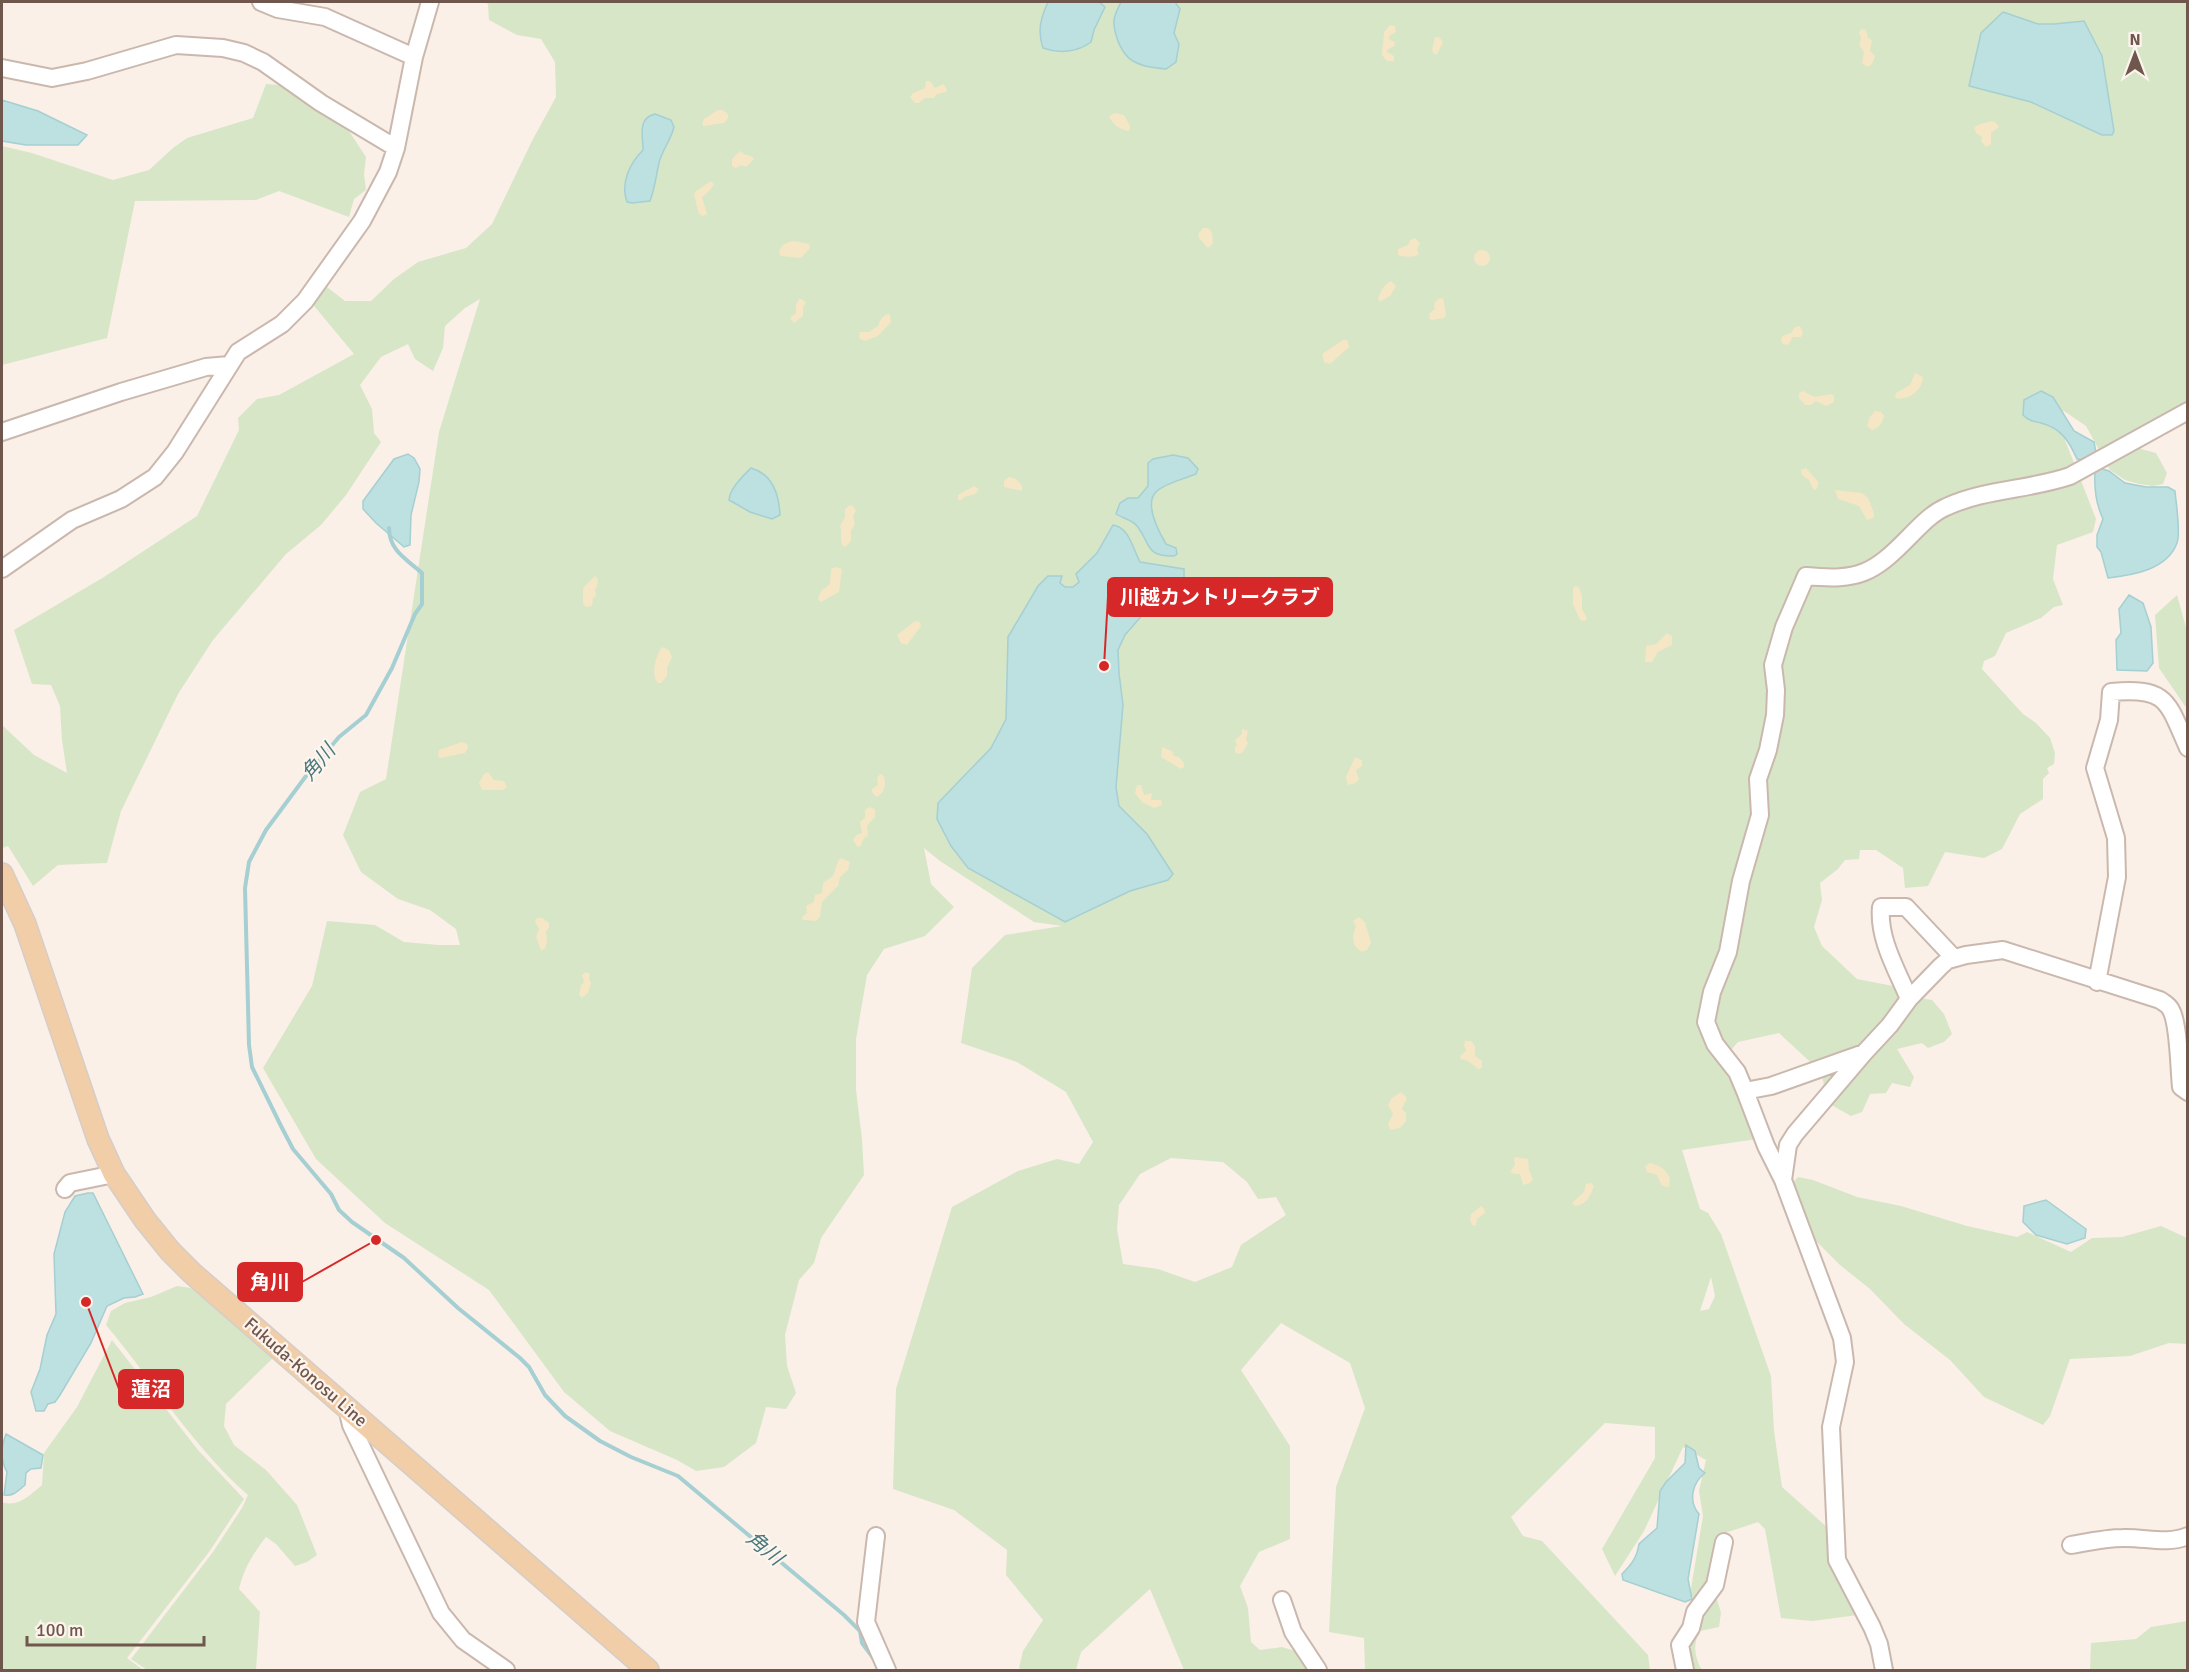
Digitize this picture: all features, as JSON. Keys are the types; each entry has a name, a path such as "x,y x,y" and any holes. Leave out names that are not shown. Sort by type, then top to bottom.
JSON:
{"main road":[{"name":"Fukuda-Konosu Line","path":"2,874 26,924 98,1139 114,1174 145,1220 170,1251 192,1273 648,1671"}],"street":[{"path":"261,2 278,9 325,17 414,57"},
{"path":"2,569 72,520 121,499 155,477 175,452 229,365 247,344 282,324 305,301 375,199 396,148 414,57 430,2"},
{"path":"2,68 52,78 87,71 176,45 223,48 244,53 263,62 321,103 396,148"},
{"path":"2,432 206,367 229,365"},
{"path":"1884,1671 1879,1644 1872,1627 1837,1560 1831,1427 1845,1362 1842,1338 1783,1180 1766,1146 1737,1072 1715,1044 1706,1022 1712,992 1728,952 1741,881 1760,815 1758,779 1768,750 1775,715 1776,690 1773,665 1784,627 1806,576 1833,579 1861,574 1887,559 1924,522 1942,508 1968,497 2049,483 2070,476 2187,411"},
{"path":"2097,982 2117,877 2116,838 2095,768 2109,720 2111,692 2135,690 2155,694 2169,706 2187,748"},
{"path":"1909,999 1882,934 1881,907 1906,907 1954,958"},
{"path":"1783,1180 1788,1145 1795,1134 1890,1025 1909,999 1941,966 1954,958 2003,950 2097,982 2160,1000 2171,1010 2175,1023 2181,1087 2187,1092"},
{"path":"1745,1091 1771,1086 1864,1053"},
{"path":"65,1189 70,1184 114,1174"},
{"path":"347,1408 351,1425 441,1613 464,1640 506,1671"},
{"path":"876,1536 866,1622 887,1671"},
{"path":"2071,1545 2118,1538 2160,1541 2177,1540 2187,1536"},
{"path":"1685,1671 1680,1645 1691,1628 1695,1612 1714,1585 1724,1542"},
{"path":"1282,1600 1293,1632 1318,1671"}],"green space":[{"path":"484,2 2187,2 2187,405 2140,427 2143,441 2141,449 2156,453 2167,473 2163,484 2153,486 2125,480 2110,470 2086,426 2064,411 2056,417 2096,519 2093,532 2057,545 2053,579 2063,605 2054,607 2041,618 2006,633 1995,656 1984,661 1982,669 2023,714 2036,723 2050,738 2055,753 2054,764 2047,768 2049,773 2043,779 2043,799 2020,814 2002,849 1984,858 1945,852 1928,886 1905,888 1903,868 1876,850 1860,850 1859,859 1845,860 1838,869 1820,883 1822,900 1814,927 1822,946 1857,979 1898,987 1920,998 1932,1000 1944,1014 1952,1034 1944,1042 1928,1048 1922,1043 1897,1049 1914,1077 1910,1087 1892,1083 1886,1093 1870,1094 1862,1112 1851,1116 1828,1103 1821,1072 1779,1033 1738,1042 1727,1055 1757,1139 1682,1150 1700,1209 1708,1213 1721,1234 1771,1376 1774,1431 1782,1487 1828,1528 1858,1615 1812,1621 1781,1618 1765,1529 1758,1522 1725,1533 1713,1586 1721,1613 1719,1627 1700,1631 1695,1651 1702,1670 1690,1670 1688,1643 1699,1602 1690,1595 1703,1516 1699,1491 1706,1460 1683,1447 1644,1531 1615,1576 1602,1549 1655,1458 1655,1427 1605,1423 1511,1517 1523,1536 1542,1541 1648,1655 1650,1670 1365,1670 1364,1638 1329,1632 1336,1487 1365,1408 1350,1363 1281,1323 1241,1370 1290,1446 1290,1539 1259,1552 1240,1586 1248,1608 1251,1642 1260,1650 1282,1647 1302,1653 1313,1670 1184,1670 1150,1589 1081,1652 1076,1670 1022,1670 1019,1668 1023,1651 1043,1620 1006,1575 1007,1550 954,1510 893,1489 896,1389 952,1207 1018,1171 1057,1159 1079,1164 1093,1142 1066,1092 1017,1062 961,1043 972,968 1005,935 1062,926 1034,922 940,861 924,848 931,884 954,907 925,936 884,949 867,975 856,1039 856,1090 864,1175 821,1238 814,1263 799,1280 785,1335 787,1366 796,1393 786,1409 766,1407 756,1443 724,1467 696,1471 677,1460 610,1431 564,1392 489,1290 385,1223 316,1159 263,1068 312,986 327,921 375,925 404,942 460,945 456,929 430,910 398,899 361,872 343,835 360,792 386,779 439,432 480,299 465,308 445,326 443,348 433,371 415,359 408,344 381,357 360,385 372,409 374,433 381,442 346,495 321,525 286,554 213,640 178,694 121,811 107,863 58,865 33,886 8,846 2,848 2,725 34,755 67,773 60,706 51,685 32,684 14,630 104,577 197,516 239,430 238,418 257,399 279,395 354,354 310,301 323,284 345,301 371,301 394,279 418,262 466,248 492,224 556,97 555,62 541,39 517,35 489,20 488,4","holes":["1171,1158 1223,1162 1247,1182 1258,1199 1276,1197 1286,1215 1241,1245 1232,1267 1195,1282 1158,1269 1123,1264 1117,1229 1119,1205 1140,1174","1711,1277 1715,1296 1709,1309 1700,1311"]},
{"path":"266,84 279,85 317,111 345,125 366,157 364,174 366,190 354,199 349,217 279,191 256,200 135,201 107,338 2,365 2,146 32,153 113,180 149,170 187,138 253,118"},
{"path":"2177,595 2187,631 2187,709 2159,668 2155,615"},
{"path":"1798,1177 1813,1180 1857,1197 1901,1206 1967,1226 2017,1237 2027,1232 2071,1252 2092,1238 2122,1237 2161,1226 2187,1238 2187,1344 2169,1343 2130,1356 2070,1359 2050,1416 2043,1425 1984,1397 1950,1360 1904,1324 1870,1289 1840,1265 1811,1236 1790,1186"},
{"path":"177,1286 198,1289 275,1356 226,1404 224,1426 234,1445 266,1470 297,1505 317,1555 295,1566 276,1544 266,1537 243,1574 239,1589 260,1612 256,1670 147,1670 131,1659 213,1552 248,1495 191,1435 106,1325 111,1311 125,1303 151,1297"},
{"path":"112,1340 198,1450 244,1499 209,1552 127,1658 143,1670 2,1670 2,1502 19,1502 42,1485 44,1453 77,1407"},
{"path":"2187,1621 2187,1670 2090,1670 2091,1643 2136,1639 2151,1627"}],"sand":[{"path":"1390,25 1395,26 1396,32 1389,36 1390,40 1395,42 1387,52 1394,56 1394,61 1387,61 1382,55 1384,32"},
{"path":"1862,29 1866,30 1868,38 1872,40 1870,51 1875,56 1872,64 1867,67 1862,63 1864,52 1859,45 1861,38 1859,32"},
{"path":"1435,37 1440,38 1443,42 1437,54 1434,54 1432,50"},
{"path":"926,81 930,81 935,88 943,84 947,89 946,92 915,103 910,97 913,93 925,88"},
{"path":"718,110 723,110 728,114 724,123 702,125 704,119"},
{"path":"1115,113 1124,115 1130,126 1129,131 1112,122 1109,116"},
{"path":"1992,121 1999,127 1991,133 1991,144 1986,147 1981,141 1982,137 1976,133 1974,128"},
{"path":"740,151 754,159 746,167 741,165 736,168 732,166 732,159"},
{"path":"711,181 713,186 702,197 707,214 703,216 699,214 694,195"},
{"path":"1203,228 1208,228 1212,232 1213,243 1208,248 1198,234"},
{"path":"1415,238 1420,243 1417,249 1419,254 1408,257 1398,255 1398,249 1408,245 1410,240"},
{"path":"794,241 809,244 810,248 801,258 779,254 782,246"},
{"path":"1482,250 1490,258 1482,266 1474,258"},
{"path":"1391,281 1396,286 1391,295 1380,302 1378,299 1381,291"},
{"path":"1443,298 1446,315 1444,318 1432,320 1429,318 1430,313 1435,309 1434,304 1438,299"},
{"path":"799,299 806,303 803,307 803,316 794,323 790,318 796,313 796,304"},
{"path":"890,314 891,322 878,336 865,341 859,338 860,332 869,332 878,326 884,316"},
{"path":"1800,326 1803,333 1801,337 1793,337 1788,345 1783,344 1782,336"},
{"path":"1343,340 1347,340 1349,347 1330,364 1324,362 1322,354"},
{"path":"1915,373 1923,377 1917,391 1905,398 1895,398 1896,393 1910,385"},
{"path":"1803,391 1815,397 1831,394 1834,396 1834,402 1826,406 1816,401 1811,405 1805,405 1799,398 1799,393"},
{"path":"1875,411 1884,415 1880,425 1872,430 1867,426"},
{"path":"1806,468 1819,483 1816,490 1802,475 1801,470"},
{"path":"1009,477 1016,479 1022,486 1022,491 1004,487 1004,481"},
{"path":"974,486 979,489 975,494 964,497 960,501 958,499 958,495"},
{"path":"1835,490 1862,493 1868,498 1874,513 1873,518 1867,520 1859,506 1838,499"},
{"path":"850,505 856,511 853,516 855,525 851,530 851,541 845,547 842,545 840,526 845,517 845,509"},
{"path":"835,567 842,569 839,592 821,602 818,599 821,591 830,584 831,569"},
{"path":"595,576 598,579 595,589 596,596 593,598 592,606 586,607 583,603 583,588"},
{"path":"1575,586 1579,587 1582,596 1582,609 1587,618 1585,621 1580,620 1573,604"},
{"path":"915,621 920,622 921,626 907,645 901,643 897,635"},
{"path":"1667,633 1672,636 1672,645 1658,652 1652,662 1645,662 1646,646 1656,644"},
{"path":"662,647 669,650 672,657 667,668 667,676 661,683 658,683 654,670"},
{"path":"1242,729 1248,731 1246,739 1248,743 1243,752 1239,754 1235,752 1237,745 1235,740 1242,734"},
{"path":"462,742 468,747 465,753 440,758 438,756 439,750"},
{"path":"1162,747 1179,757 1184,767 1181,769 1161,757"},
{"path":"1355,757 1362,760 1362,766 1356,770 1359,779 1356,783 1348,785 1346,777"},
{"path":"488,772 494,780 504,781 507,787 503,790 482,790 479,783 484,774"},
{"path":"880,774 883,775 885,785 876,797 872,789 878,785 877,778"},
{"path":"1137,785 1141,785 1144,795 1152,793 1151,800 1161,800 1162,805 1154,808 1142,802 1135,793"},
{"path":"869,807 875,809 875,817 867,826 868,836 864,838 860,847 853,840 856,835 862,833 860,822 865,818 865,810"},
{"path":"841,858 850,862 848,870 840,877 838,886 822,902 820,917 816,921 803,920 802,917 807,913 806,906 814,902 815,895 822,893 823,883 833,876"},
{"path":"1359,917 1365,922 1371,943 1367,950 1362,952 1358,950 1353,940 1356,926 1353,921"},
{"path":"537,918 542,918 549,923 545,949 541,950 536,937 539,929 535,921"},
{"path":"586,972 590,974 591,983 588,993 582,998 579,995 584,982 582,975"},
{"path":"1465,1041 1471,1041 1475,1046 1475,1056 1482,1061 1482,1068 1478,1069 1468,1061 1461,1059 1460,1056 1466,1051"},
{"path":"1401,1092 1407,1098 1402,1109 1406,1113 1406,1121 1400,1128 1390,1130 1388,1124 1393,1114 1388,1105 1391,1099"},
{"path":"1515,1157 1528,1159 1533,1179 1530,1183 1523,1185 1520,1174 1510,1172 1515,1165"},
{"path":"1649,1163 1659,1166 1666,1172 1670,1178 1669,1187 1662,1186 1657,1175 1647,1172 1645,1167"},
{"path":"1591,1183 1594,1186 1588,1199 1575,1206 1572,1203 1584,1192 1586,1184"},
{"path":"1481,1206 1485,1213 1477,1219 1476,1225 1473,1226 1470,1221 1471,1214"}],"water":[{"path":"1048,2 1099,2 1105,7 1091,42 1068,51 1043,48 1040,36 1041,24"},
{"path":"1121,2 1175,2 1180,9 1174,33 1179,44 1176,62 1166,69 1153,68 1137,63 1126,55 1118,40 1114,24"},
{"path":"2003,12 2038,24 2084,21 2102,56 2114,131 2112,135 2102,135 2031,102 1969,86 1981,33"},
{"path":"2,100 38,111 87,135 78,145 26,145 2,141"},
{"path":"655,114 671,120 674,127 673,132 660,158 650,201 627,202 625,188 630,167 643,150 643,123 649,116"},
{"path":"2041,391 2053,397 2074,431 2094,442 2099,468 2109,471 2125,483 2146,487 2168,487 2175,491 2178,538 2166,559 2148,570 2108,578 2101,552 2097,547 2097,535 2103,519 2096,497 2095,473 2085,460 2077,459 2071,446 2059,432 2048,425 2029,420 2023,415 2024,400"},
{"path":"408,454 414,458 420,469 411,515 410,545 404,547 363,509 363,501 394,459"},
{"path":"1173,455 1188,458 1198,469 1196,474 1165,486 1153,496 1152,510 1156,525 1166,544 1176,548 1177,554 1165,556 1153,552 1135,524 1116,514 1120,503 1128,498 1138,498 1148,486 1148,463 1153,459"},
{"path":"751,468 770,480 778,500 780,515 772,519 750,512 729,500 734,487"},
{"path":"1113,525 1127,534 1140,562 1184,569 1184,582 1151,605 1125,635 1118,650 1123,705 1116,787 1119,806 1147,834 1173,874 1168,880 1130,891 1065,922 968,868 951,846 937,819 938,803 991,748 1006,719 1008,637 1038,586 1048,576 1062,576 1060,583 1065,587 1073,587 1079,582 1076,574 1097,553"},
{"path":"2129,595 2143,603 2151,627 2153,663 2147,671 2117,670 2116,640 2121,633 2119,609"},
{"path":"93,1193 143,1294 124,1298 107,1306 91,1343 60,1395 55,1402 48,1404 44,1411 36,1411 31,1392 40,1369 47,1335 56,1314 54,1254 65,1212 75,1196"},
{"path":"2046,1200 2086,1229 2085,1238 2067,1244 2036,1235 2023,1222 2024,1206"},
{"path":"6,1434 43,1455 41,1468 31,1469 26,1473 25,1485 10,1495 4,1495 7,1472 2,1453"},
{"path":"1686,1445 1695,1451 1699,1468 1705,1473 1697,1482 1693,1492 1693,1504 1699,1514 1688,1579 1692,1599 1685,1602 1623,1580 1622,1574 1634,1560 1639,1544 1657,1528 1660,1491 1685,1463"}],"waterway":[{"name":"角川","path":"389,528 395,548 422,573 422,604 415,614 392,668 366,715 339,737 306,776 266,830 249,862 245,888 249,1045 252,1067 293,1149 331,1194 339,1210 352,1222 404,1258 458,1308 520,1358 529,1367 545,1395 565,1416 600,1441 631,1457 678,1476 844,1615 860,1631 862,1643 874,1659"}],"place":[{"name":"川越カントリークラブ","path":"1104,666"},
{"name":"角川","path":"376,1240"},
{"name":"蓮沼","path":"86,1302"}]}
